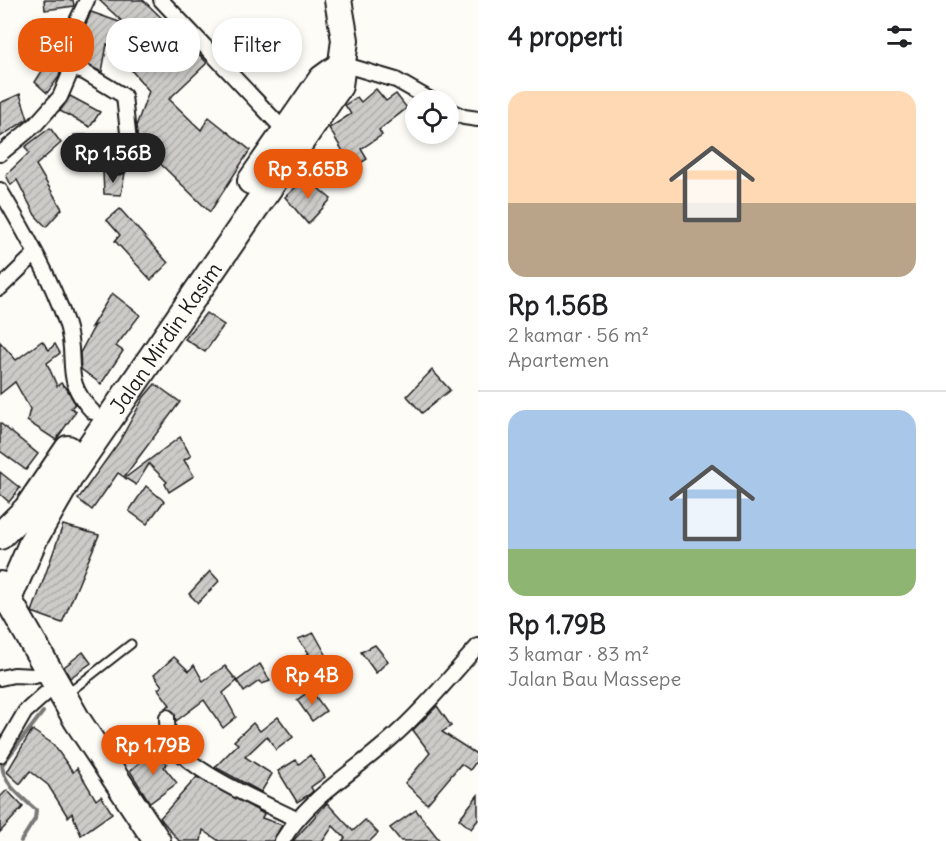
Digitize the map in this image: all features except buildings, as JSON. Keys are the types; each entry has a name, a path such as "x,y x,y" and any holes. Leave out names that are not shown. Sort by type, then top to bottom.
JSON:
{"highway":[{"path":"334,77 345,40 338,0"},
{"name":"Jalan Mirdin Kasim","path":"0,536 27,510 93,412 224,237 285,131 334,77"},
{"name":"Jalan Mirdin Kasim","path":"3,600 34,538 72,473 224,237 334,77"},
{"path":"3,600 48,689 141,841"},
{"path":"3,600 48,689 157,841"}],"street":[{"path":"80,18 87,0"},
{"path":"161,0 285,131"},
{"path":"0,154 53,107 66,86 69,72"},
{"path":"84,72 124,96 127,118 127,144 120,166 90,161"},
{"path":"334,77 396,80 414,90"},
{"path":"459,114 477,121"},
{"path":"0,190 35,254 67,326 74,388 93,412"},
{"path":"0,288 35,254"},
{"path":"282,841 296,819 314,801 397,734 478,646"},
{"path":"0,678 14,675 48,689 25,712 0,755"},
{"path":"167,717 169,737 173,744 202,771 296,819"}],"lane":[{"path":"48,689 131,644"}],"waterway":[{"path":"21,841 35,819 36,810 10,785 2,765 43,712"}]}
